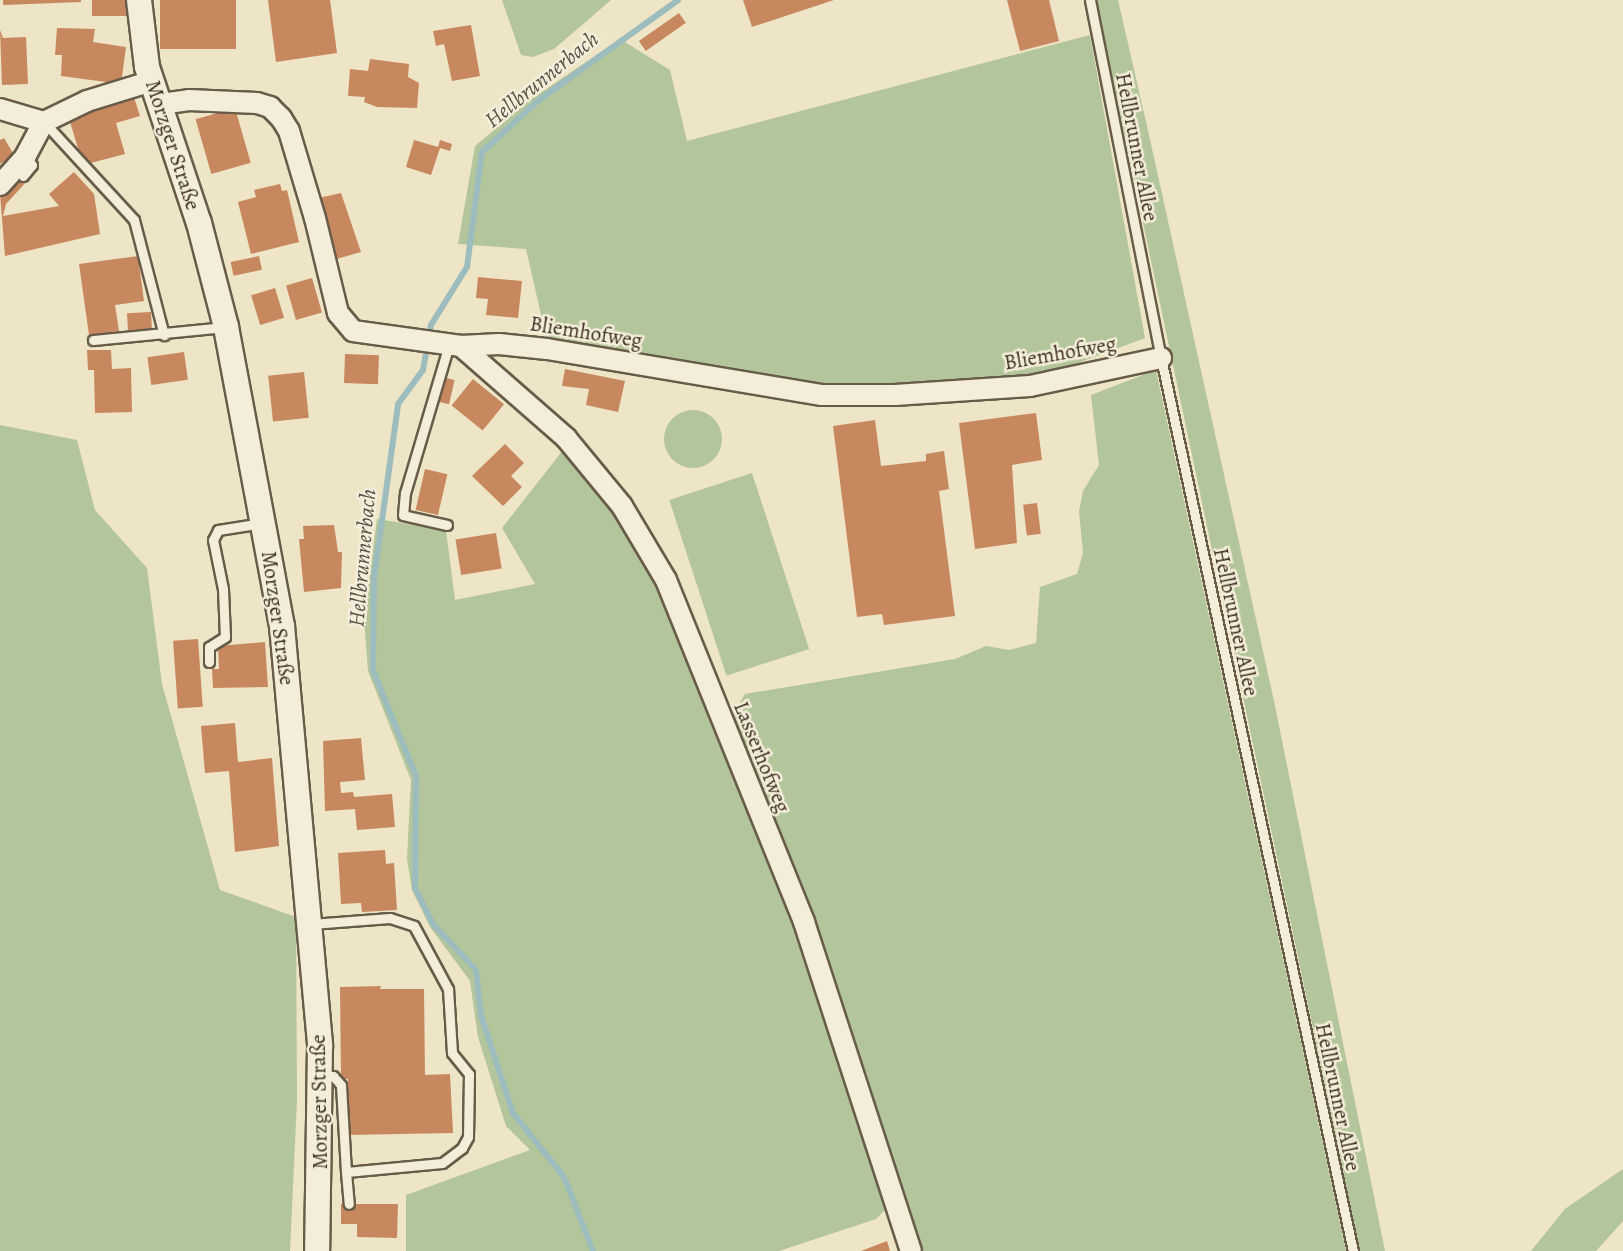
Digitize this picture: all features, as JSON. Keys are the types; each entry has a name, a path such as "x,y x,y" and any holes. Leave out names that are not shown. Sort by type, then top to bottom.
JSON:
{"street":[{"name":"Morzger Straße","path":"139,0 152,81 161,104 226,327 265,522 282,626 311,924 320,1076 317,1251"},
{"path":"0,185 24,167 44,122 87,101 152,81"},
{"name":"Bliemhofweg","path":"161,104 201,100 270,106 289,131 338,313 353,331 442,342 547,349 822,395 894,395 1030,386 1161,358"},
{"path":"0,109 44,122"},
{"name":"Lasserhofweg","path":"442,342 566,438 622,506 666,580 804,922 910,1251"}],"lane":[{"name":"Hellbrunner Allee","path":"1090,0 1161,358 1353,1251"},
{"path":"44,122 134,220 164,335"},
{"path":"93,340 164,335 226,327"},
{"path":"442,342 405,493 403,515 447,525"},
{"path":"209,662 209,647 225,637 223,589 213,540 218,530 232,525 265,522"},
{"path":"311,924 390,918 414,926 448,989 452,1053 469,1074 468,1137 454,1156 423,1166 346,1172"},
{"path":"320,1076 333,1076 341,1084 349,1204"}],"green space":[{"path":"502,0 611,0 554,49 533,57 521,55"},
{"path":"1096,0 1118,0 1274,701 1385,1251 1360,1251"},
{"path":"1090,35 1145,338 1040,377 979,385 807,387 547,341 526,249 458,244 475,146 530,100 620,39 670,70 687,141"},
{"path":"1156,370 1346,1251 904,1251 890,1205 876,1219 779,1251 406,1251 406,1195 530,1150 506,1126 478,1037 470,981 430,927 412,890 407,859 411,780 368,671 364,619 377,519 446,530 455,600 535,584 502,528 567,445 652,558 717,722 732,716 745,694 955,659 986,646 1009,650 1036,643 1040,587 1077,574 1083,553 1079,511 1083,491 1099,465 1091,395"},
{"path":"687,410 699,410 714,418 722,433 722,445 714,460 699,468 687,468 672,460 664,445 664,433 672,418"},
{"path":"0,425 77,440 95,510 147,568 162,684 220,890 296,917 297,1100 290,1251 0,1251"},
{"path":"752,473 809,649 726,676 669,500"},
{"path":"1623,1169 1623,1221 1596,1251 1531,1251 1565,1209"}],"building":[{"path":"3,0 81,0 81,2 3,5"},
{"path":"92,0 127,0 127,16 92,16"},
{"path":"160,0 236,0 236,49 160,49"},
{"path":"268,0 330,0 337,53 276,62"},
{"path":"743,0 834,0 752,27"},
{"path":"1007,0 1049,0 1059,41 1020,51"},
{"path":"679,13 686,23 646,51 639,41"},
{"path":"471,25 480,76 452,81 444,44 436,46 433,31"},
{"path":"57,28 95,29 93,42 126,47 121,84 61,76 62,55 55,55"},
{"path":"0,30 3,38 26,37 28,84 2,85"},
{"path":"370,59 409,64 408,77 419,83 417,108 377,107 364,102 365,97 348,96 350,69 368,71"},
{"path":"133,94 140,116 116,123 125,154 83,165 68,115"},
{"path":"235,108 251,163 211,174 196,119"},
{"path":"4,138 14,155 0,164 0,140"},
{"path":"414,140 438,147 440,140 452,144 450,151 440,148 431,175 406,167"},
{"path":"20,172 28,180 6,204 3,216 59,206 49,194 74,172 94,194 100,234 5,256 0,194"},
{"path":"280,184 282,191 287,190 299,242 251,254 238,202 256,197 254,190"},
{"path":"341,193 361,252 333,260 318,198"},
{"path":"138,256 144,301 115,305 119,331 89,335 79,264"},
{"path":"259,256 262,270 234,276 231,262"},
{"path":"478,277 522,281 518,318 486,315 488,299 476,298"},
{"path":"312,278 322,313 296,320 286,285"},
{"path":"275,288 284,318 260,325 251,295"},
{"path":"151,312 152,329 128,330 127,313"},
{"path":"87,350 111,350 112,369 131,368 132,412 95,413 94,370 88,370"},
{"path":"184,352 188,380 151,385 147,357"},
{"path":"345,354 379,355 378,384 344,383"},
{"path":"565,369 625,381 618,412 586,405 589,389 562,386"},
{"path":"304,372 309,418 273,422 268,376"},
{"path":"442,377 455,380 449,404 436,401"},
{"path":"473,379 504,404 483,431 452,405"},
{"path":"1036,413 1042,460 1012,465 1017,543 975,549 959,423"},
{"path":"875,420 881,466 926,461 926,454 944,451 949,489 939,491 955,616 884,625 882,614 857,617 833,426"},
{"path":"505,444 524,463 511,476 522,487 503,506 472,476"},
{"path":"425,469 447,474 438,515 416,510"},
{"path":"1037,503 1041,534 1027,535 1023,505"},
{"path":"334,525 338,552 342,552 341,588 304,592 299,539 304,539 303,526"},
{"path":"496,533 502,569 461,575 456,539"},
{"path":"198,639 203,707 178,709 173,641"},
{"path":"265,642 268,687 213,688 212,669 219,669 218,646"},
{"path":"235,723 238,762 272,758 279,846 235,852 229,771 205,773 201,726"},
{"path":"361,738 365,780 340,782 341,793 353,792 354,797 392,794 395,827 357,830 355,809 325,811 323,741"},
{"path":"385,850 386,864 394,863 397,910 362,912 361,903 341,904 338,853"},
{"path":"381,986 380,989 424,989 425,1075 450,1074 453,1133 348,1135 348,1079 341,1079 340,987"},
{"path":"341,1204 398,1204 397,1238 357,1237 357,1224 341,1224"},
{"path":"887,1241 890,1251 861,1251"}],"waterway":[{"name":"Hellbrunnerbach","path":"593,1251 564,1177 513,1113 481,1015 476,970 433,924 415,888 416,776 373,670 374,578 398,404 423,370 431,325 467,267 482,152 539,100 678,0"}]}
